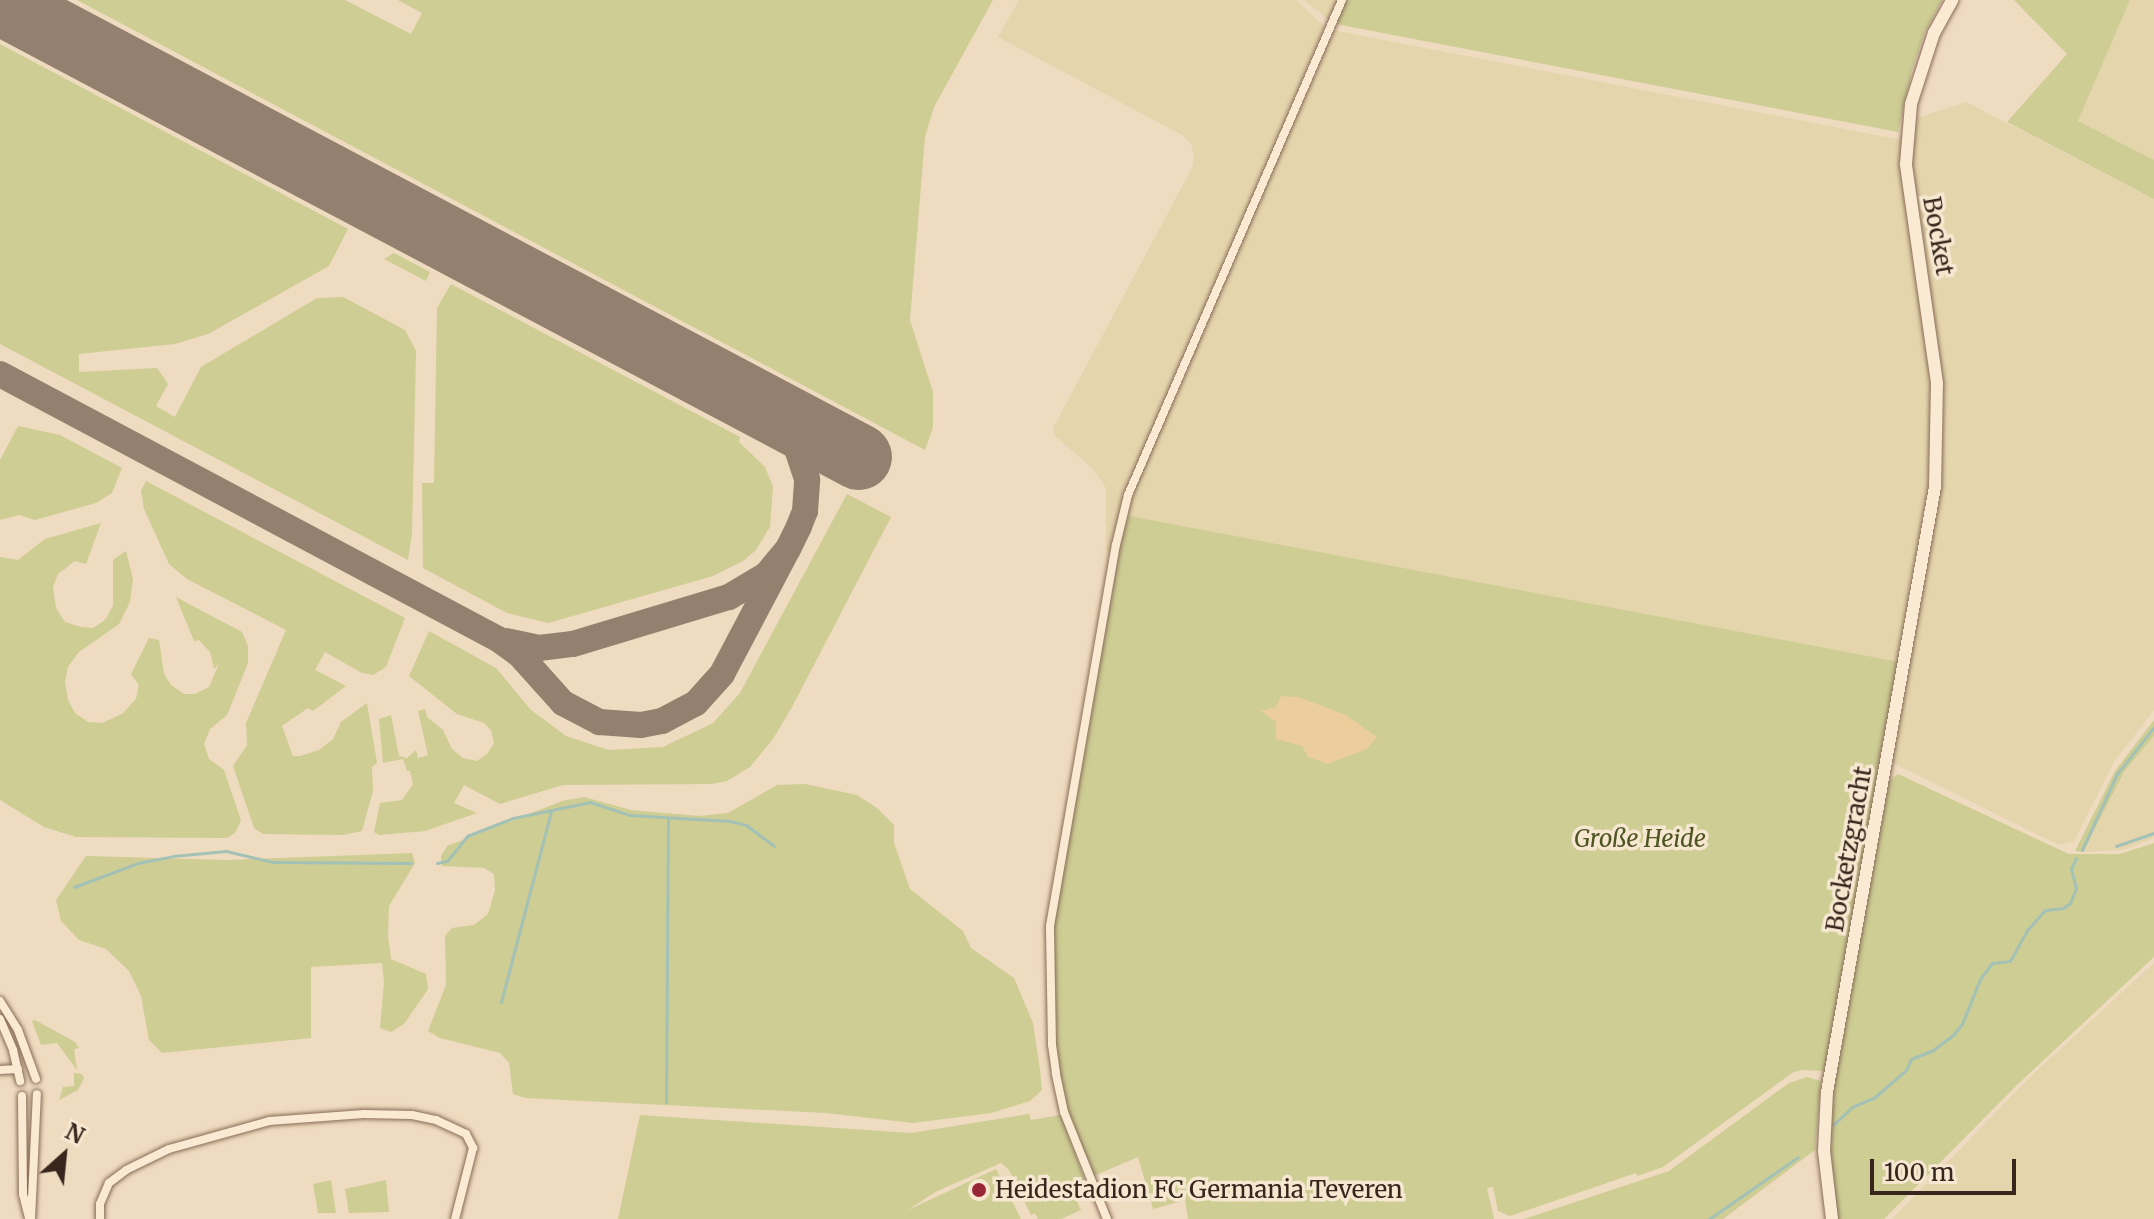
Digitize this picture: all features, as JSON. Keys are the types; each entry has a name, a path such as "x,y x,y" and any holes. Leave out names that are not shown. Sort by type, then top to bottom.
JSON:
{"street":[{"path":"1107,1219 1064,1112 1056,1073 1052,1045 1050,926 1116,545 1128,495 1342,0"},
{"name":"Bocket","path":"1935,487 1937,383 1906,164 1911,104 1934,33 1952,0"},
{"name":"Bocketzgracht","path":"1832,1219 1824,1151 1827,1092 1935,487"},
{"path":"0,1001 18,1030 36,1079"},
{"path":"0,1019 20,1081"},
{"path":"0,1070 18,1069"},
{"path":"30,1219 37,1096"},
{"path":"22,1098 22,1185 30,1219"},
{"path":"100,1219 100,1204 109,1183 136,1164 169,1149 269,1121 364,1114 412,1115 436,1120 466,1134 473,1148 455,1219"}],"shaded area":[{"path":"1019,0 1296,0 1327,29 1912,142 1914,119 1966,102 2154,199 2154,710 2114,762 2074,841 2059,845 1891,762 1106,550 1106,488 1092,468 1056,437 1053,428 1193,166 1194,156 1191,144 1182,135 998,37"},
{"path":"1304,0 1338,0 1329,20"},
{"path":"2130,0 2154,0 2154,160 2078,121"},
{"path":"2154,736 2154,838 2123,850 2083,852 2126,771"},
{"path":"2154,963 2154,1219 1892,1219 2033,1074"}],"green space":[{"path":"77,0 345,0 411,34 422,13 398,0 993,0 934,107 925,137 910,320 933,392 933,427 925,450"},
{"path":"1346,0 1942,0 1925,32 1912,70 1898,132 1336,24"},
{"path":"2014,0 2130,0 2078,121 2154,160 2154,199 2007,122 2067,54"},
{"path":"0,44 348,229 329,266 208,334 175,344 79,354 79,372 157,368 168,384 156,406 175,417 201,367 317,298 343,297 405,330 416,351 412,534 408,560 0,344"},
{"path":"394,253 430,272 426,281 384,259"},
{"path":"451,284 740,437 739,442 765,467 773,487 770,527 756,550 743,561 713,576 548,623 507,613 423,568 422,483 434,483 437,308"},
{"path":"18,426 60,435 122,468 112,493 96,503 35,520 19,515 0,520 0,460"},
{"path":"146,481 405,618 386,667 373,675 362,673 325,652 315,670 346,686 313,711 308,708 282,726 293,756 300,756 319,750 333,739 341,722 367,703 377,763 372,767 373,791 362,831 343,835 263,834 254,828 233,766 247,745 246,723 286,630 187,579 169,564 144,509 141,491"},
{"path":"847,494 891,517 792,707 773,739 750,767 727,781 712,784 563,785 500,804 464,785 454,803 477,813 425,831 379,835 374,832 380,803 402,800 413,784 403,759 383,763 379,719 391,715 399,756 407,758 416,750 418,758 428,755 418,711 425,709 427,717 443,730 452,749 463,758 477,761 487,754 494,743 491,730 484,723 457,714 409,676 429,631 496,668 531,710 566,736 609,750 663,747 713,723 740,693"},
{"name":"Große Heide","path":"1129,516 1899,662 1825,1071 1801,1070 1792,1073 1663,1167 1637,1176 1636,1173 1510,1216 1498,1211 1493,1187 1487,1188 1494,1219 1188,1219 1185,1200 1153,1209 1138,1157 1091,1177 1067,1111 1054,1046 1052,931 1121,542"},
{"path":"101,523 86,564 75,561 58,574 53,587 56,608 65,622 81,627 93,628 105,620 113,606 113,560 126,551 133,579 130,602 119,624 79,652 68,667 65,682 68,700 75,713 88,722 102,723 122,714 136,699 139,685 131,674 149,638 159,640 164,674 171,685 184,694 195,694 209,687 219,664 214,669 210,652 199,640 194,641 176,597 242,632 248,646 248,663 227,715 210,729 204,744 209,759 224,770 241,820 235,833 227,838 76,837 44,827 0,800 0,557 18,560 45,539"},
{"path":"2154,720 2154,736 2125,771 2083,852 2075,851 2115,771"},
{"path":"1898,774 2069,854 2120,854 2154,843 2154,957 2017,1085 1884,1219 1836,1219 1830,1146 1833,1094 1889,781"},
{"path":"805,784 857,795 877,808 894,825 894,843 910,889 963,931 971,948 1014,978 1033,1023 1040,1070 1042,1090 1030,1101 991,1113 913,1123 826,1113 525,1098 513,1094 509,1063 500,1053 440,1038 428,1031 446,985 445,936 452,928 474,925 488,914 495,890 494,874 484,868 442,866 441,856 447,846 562,801 584,797 631,810 699,816 728,813 777,785"},
{"path":"412,853 415,863 389,906 388,935 391,959 426,974 428,989 404,1024 391,1032 380,1028 384,982 382,963 311,967 311,1038 162,1053 149,1040 141,996 129,971 106,949 79,940 61,921 56,900 86,856 226,860"},
{"path":"32,1021 75,1042 79,1048 74,1049 77,1070 57,1043 41,1045"},
{"path":"74,1073 82,1074 84,1078 78,1090 59,1100 63,1087 74,1086"},
{"path":"1807,1077 1821,1081 1815,1150 1723,1219 1524,1219 1669,1171 1789,1083"},
{"path":"1029,1114 1031,1120 1061,1115 1088,1189 1074,1195 1081,1210 1061,1219 1038,1219 1035,1213 1031,1215 1009,1170 1001,1163 935,1192 908,1210 996,1169 1021,1219 618,1219 640,1115 911,1133"},
{"path":"331,1180 336,1213 318,1213 313,1184"},
{"path":"386,1180 389,1212 349,1213 345,1189"}],"sand":[{"path":"1281,696 1298,697 1346,715 1377,737 1367,749 1328,764 1308,757 1302,746 1276,739 1276,722 1261,711 1276,707"}],"waterway":[{"path":"2082,850 2117,774 2154,727"},
{"path":"437,863 447,861 467,836 513,818 590,802 629,815 730,821 746,825 774,846"},
{"path":"501,1002 551,812"},
{"path":"666,1102 668,818"},
{"path":"2116,846 2154,833"},
{"path":"74,887 138,863 226,851 273,862 411,863"},
{"path":"1833,1125 1852,1107 1875,1097 1906,1070 1911,1059 1933,1050 1953,1035 1962,1024 1980,979 1992,963 2010,961 2028,929 2045,910 2063,908 2070,903 2076,888 2071,869 2076,858"},
{"path":"1709,1219 1798,1157"}],"taxiway":[{"path":"0,374 498,639 519,654 563,703 599,722 641,725 662,721 696,703 722,674 788,549"},
{"path":"506,641 539,648 573,644 729,597 766,575 788,549 799,526 805,511 807,479 793,437 760,404"}],"runway":[{"path":"0,2 859,457"}],"place":[{"name":"Heidestadion FC Germania Teveren","path":"979,1190"}]}
